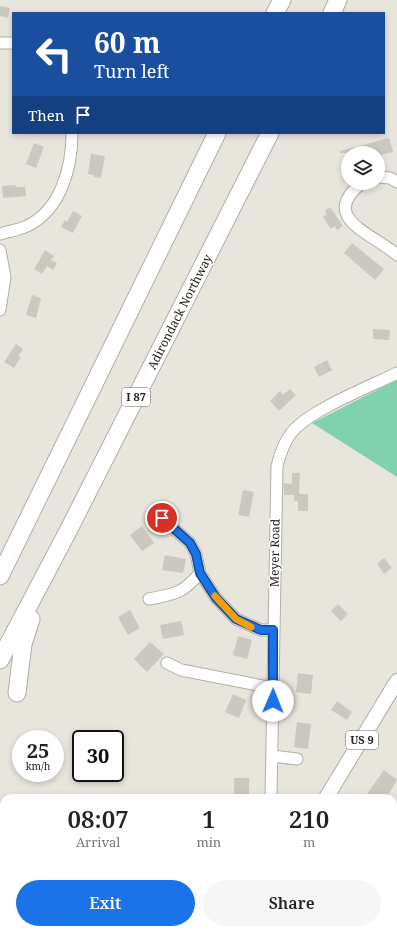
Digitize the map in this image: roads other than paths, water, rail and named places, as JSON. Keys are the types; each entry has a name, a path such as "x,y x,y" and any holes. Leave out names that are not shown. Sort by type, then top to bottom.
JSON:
{"highway":[{"path":"276,12 282,0"},
{"path":"332,12 338,0"},
{"path":"0,576 217,134"},
{"name":"Adirondack Northway","path":"0,660 67,533 269,134"},
{"path":"17,693 23,644 27,627 67,533"}],"main road":[{"name":"US 9","path":"328,794 397,681"}],"street":[{"path":"0,43 12,43"},
{"path":"0,234 34,222 57,197 66,178 70,164 72,134"},
{"path":"385,178 390,178 397,182"},
{"path":"352,190 345,201 344,207 346,215 359,229 397,255"},
{"path":"0,250 5,277 0,310"},
{"name":"Meyer Road","path":"271,794 277,466 283,447 292,431 306,418 397,373"},
{"path":"162,518 190,543 196,554 200,573 216,598 236,619 261,630 273,630"},
{"path":"149,599 175,594 187,588 200,573"},
{"path":"167,663 181,670 273,688"},
{"path":"272,756 298,759"}]}
